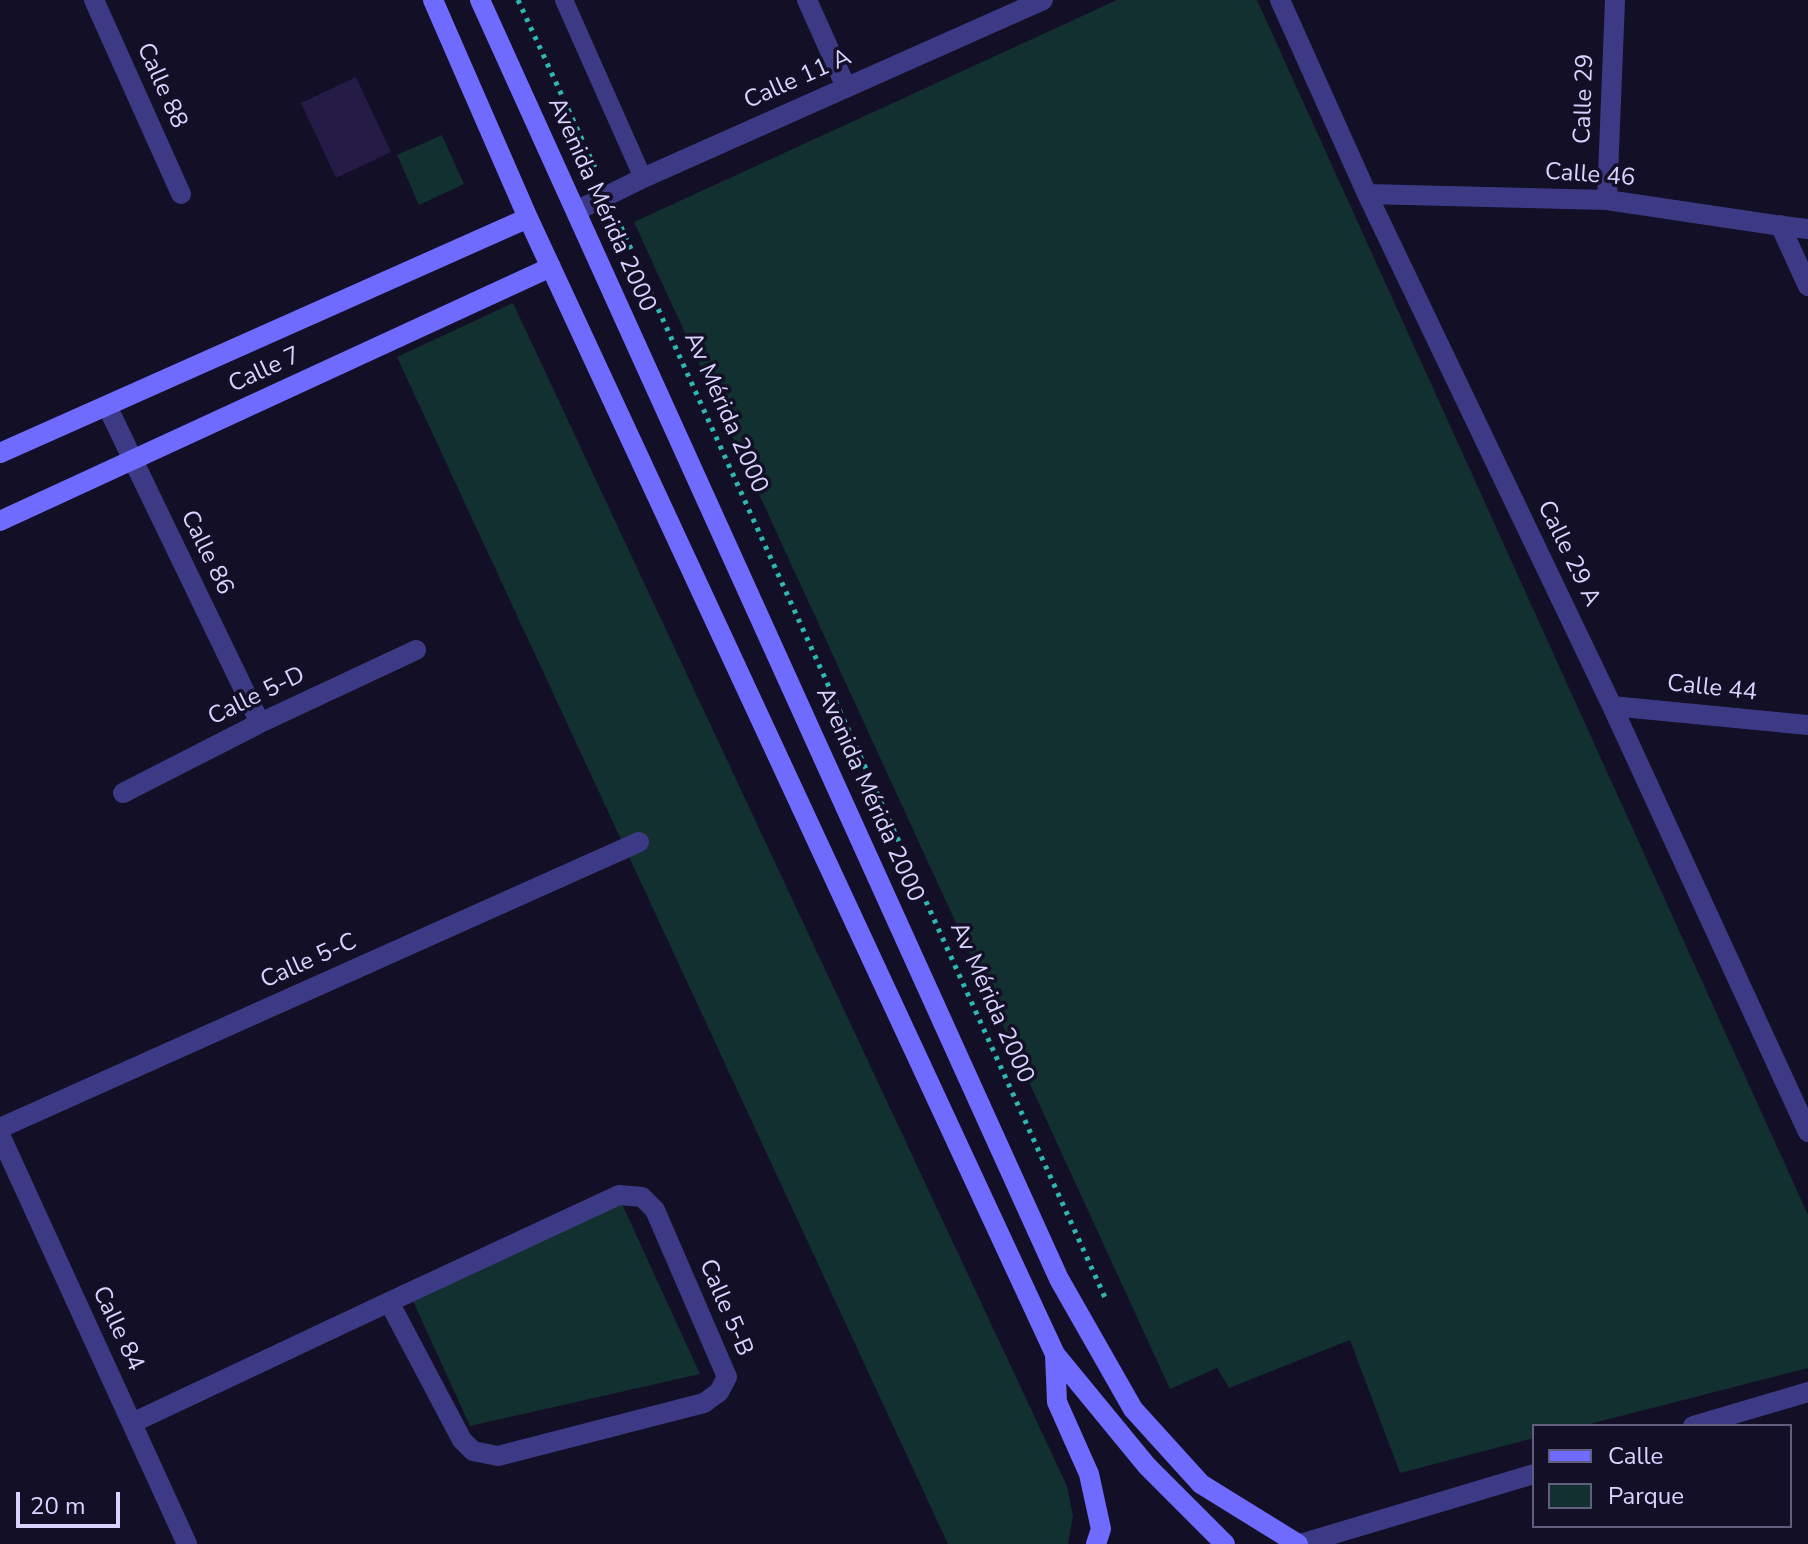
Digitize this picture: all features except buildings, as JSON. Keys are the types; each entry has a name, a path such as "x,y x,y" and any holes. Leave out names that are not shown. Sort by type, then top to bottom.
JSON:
{"main road":[{"path":"433,0 528,218 1055,1354 1147,1466 1225,1544"},
{"name":"Avenida Mérida 2000","path":"480,0 1059,1279 1133,1409 1201,1484 1299,1544"},
{"name":"Calle 7","path":"0,453 528,218"},
{"name":"Calle 7","path":"0,521 551,267"},
{"path":"1055,1354 1057,1402 1089,1474 1101,1529 1096,1544"}],"street":[{"name":"Calle 88","path":"94,0 181,194"},
{"path":"807,0 846,87"},
{"name":"Calle 11 A","path":"576,211 643,178 1043,0"},
{"name":"Calle 29 A","path":"1280,0 1367,194 1612,706 1808,1132"},
{"name":"Calle 29","path":"1607,200 1615,0"},
{"name":"Calle 46","path":"1367,194 1607,200 1808,229"},
{"path":"1780,225 1808,286"},
{"name":"Calle 86","path":"107,406 260,723"},
{"name":"Calle 5-D","path":"123,793 260,723 416,650"},
{"name":"Calle 44","path":"1612,706 1808,725"},
{"name":"Calle 5-C","path":"0,1128 639,842"},
{"name":"Calle 84","path":"0,1135 187,1544"},
{"name":"Calle 5-B","path":"132,1423 389,1302 619,1195 642,1197 655,1210 727,1377 719,1392 704,1403 498,1456 473,1451 462,1440 389,1302"},
{"path":"1700,1424 1808,1392"},
{"path":"1299,1544 1532,1475"}],"lane":[{"path":"564,0 643,178"}],"path":[{"name":"Av Mérida 2000","path":"518,0 1111,1310"}],"green space":[{"path":"1117,0 1257,0 1808,1215 1808,1368 1590,1424 1532,1424 1532,1439 1400,1473 1350,1340 1229,1388 1217,1368 1170,1389 634,222"},
{"path":"442,135 464,184 419,205 397,155"},
{"path":"513,303 1067,1486 1073,1516 1068,1544 948,1544 397,357"},
{"path":"622,1204 700,1374 470,1426 412,1299"}]}
